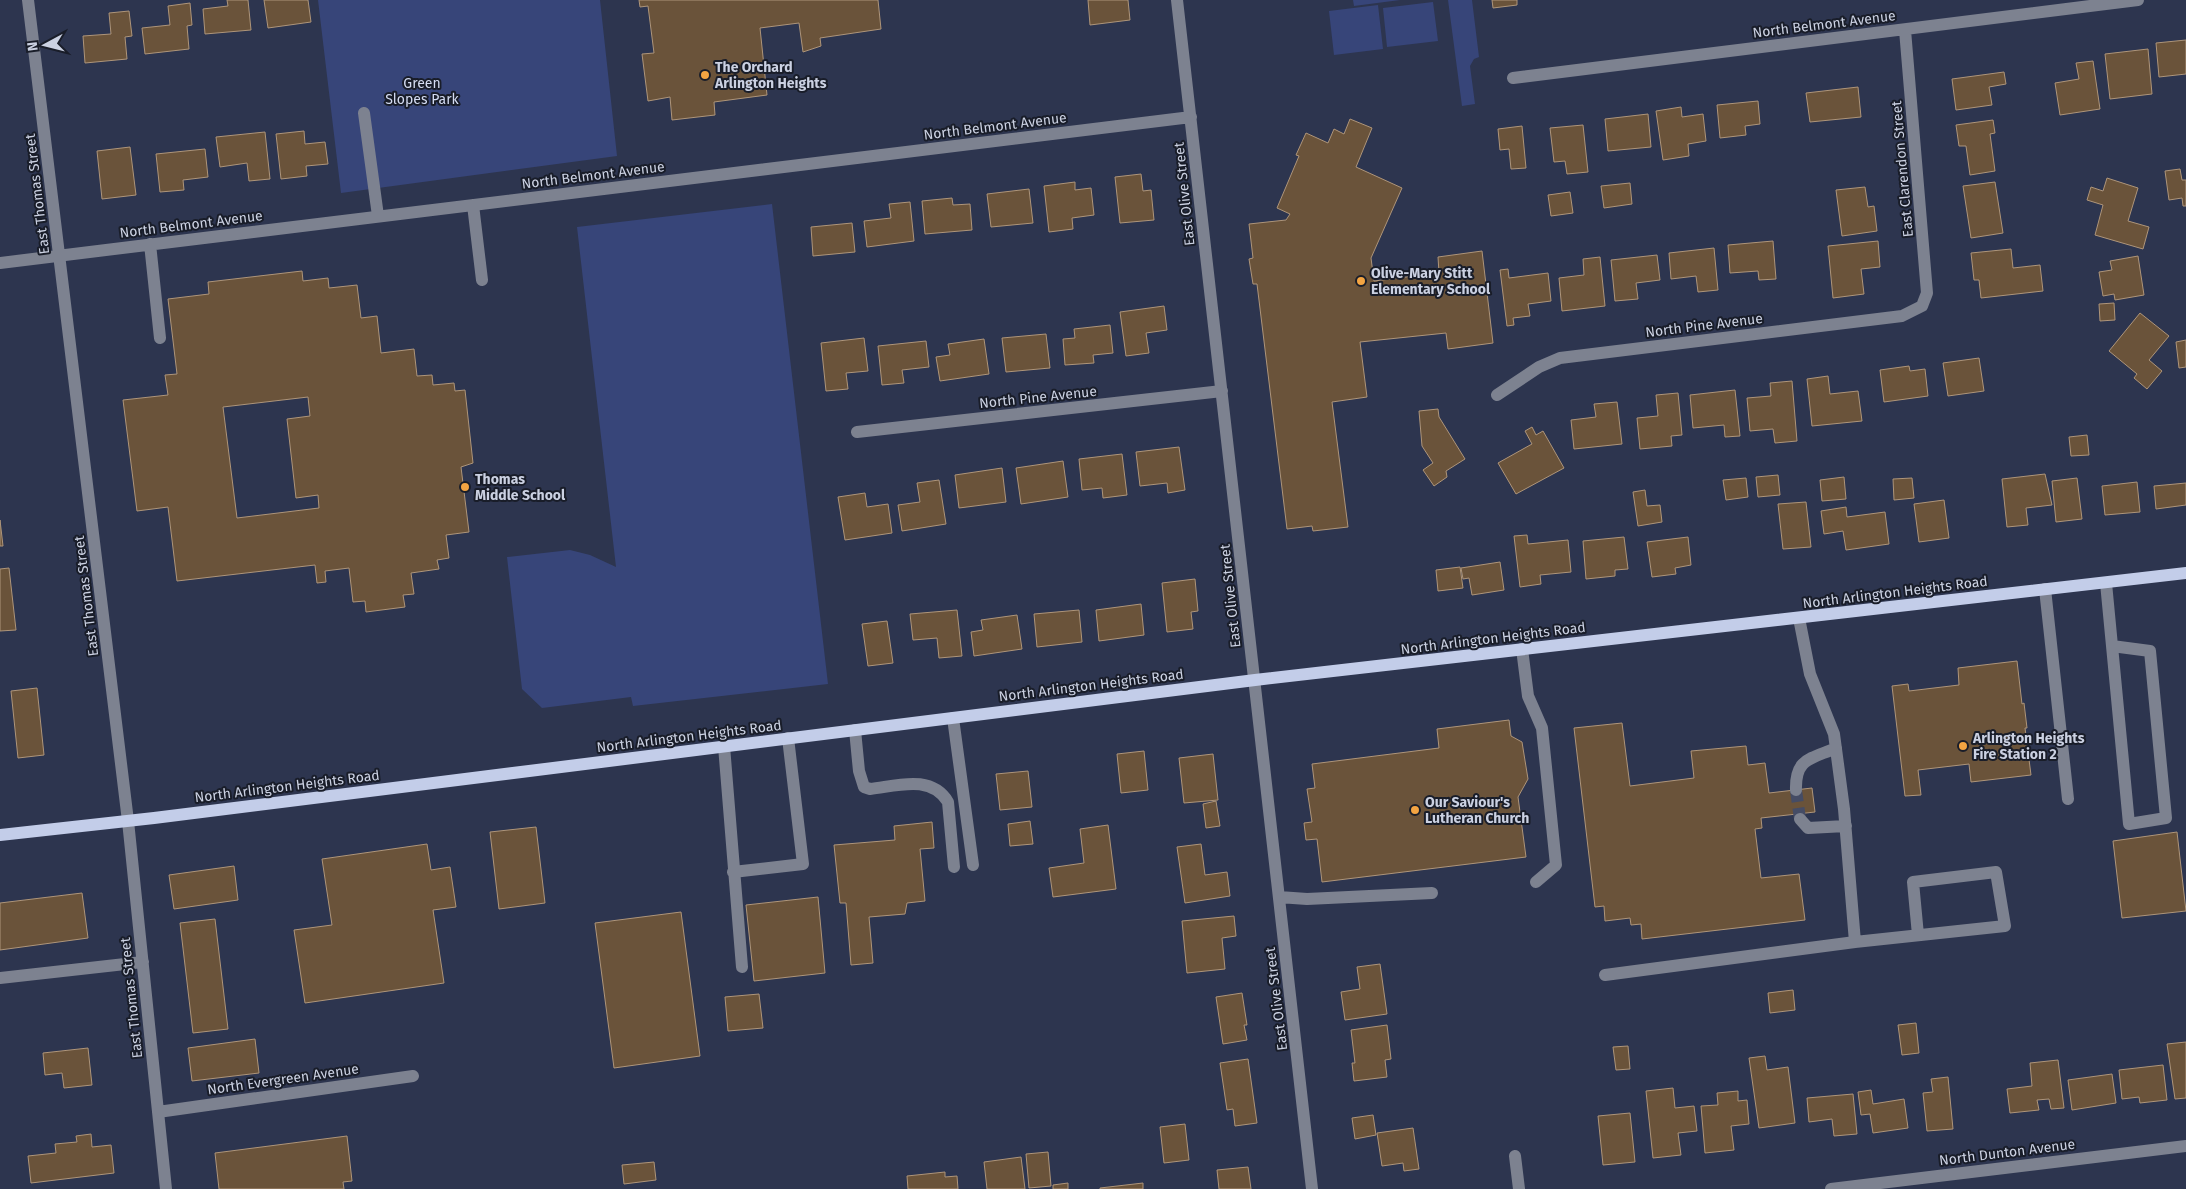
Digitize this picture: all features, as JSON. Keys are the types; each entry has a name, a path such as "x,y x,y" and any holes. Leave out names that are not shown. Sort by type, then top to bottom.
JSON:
{"main road":[{"name":"North Arlington Heights Road","path":"0,835 128,821 1255,680 2186,574"}],"street":[{"name":"East Thomas Street","path":"28,0 128,821 166,1189"},
{"name":"East Olive Street","path":"1178,0 1312,1189"},
{"name":"North Belmont Avenue","path":"1513,78 2138,0"},
{"name":"East Clarendon Street","path":"1905,30 1927,293 1922,306"},
{"path":"364,113 378,216"},
{"name":"North Belmont Avenue","path":"0,263 1191,117"},
{"path":"473,205 482,280"},
{"path":"150,244 160,338"},
{"name":"North Pine Avenue","path":"1496,395 1540,367 1560,358 1902,316 1922,306"},
{"name":"North Pine Avenue","path":"857,432 1222,391"},
{"path":"2106,582 2128,824 2166,818 2150,651 2112,646"},
{"path":"2045,590 2068,799"},
{"path":"1799,618 1810,674 1834,734 1846,826 1855,942"},
{"path":"1522,649 1528,696 1542,728 1556,865 1536,882"},
{"path":"953,718 973,865"},
{"path":"854,730 859,772 864,787 870,789 926,784 943,794 948,802 954,867"},
{"path":"733,872 803,864 788,738"},
{"path":"724,746 742,968"},
{"path":"1796,790 1797,772 1800,765 1836,748"},
{"path":"1800,819 1808,828 1846,826"},
{"path":"1605,975 1855,942 2005,926 1996,872 1913,882 1918,935"},
{"path":"1279,897 1307,899 1432,893"},
{"path":"0,978 143,962"},
{"name":"North Evergreen Avenue","path":"158,1112 413,1076"},
{"name":"North Dunton Avenue","path":"1832,1189 2186,1146"},
{"path":"1515,1156 1519,1189"}],"green space":[{"name":"Green Slopes Park","path":"318,0 600,0 617,156 341,193"},
{"path":"1353,0 1400,0 1354,6"},
{"path":"1448,0 1472,0 1479,57 1474,59 1470,66 1475,104 1462,106"},
{"path":"1433,2 1438,41 1387,47 1383,8"},
{"path":"1378,5 1383,49 1334,55 1329,11"},
{"path":"772,204 828,684 633,706 631,697 542,708 522,689 507,557 570,550 590,555 616,567 577,227"}],"building":[{"path":"227,0 248,0 251,30 205,34 203,9 228,6"},
{"path":"264,0 308,0 311,22 268,28"},
{"name":"The Orchard Arlington Heights","path":"639,0 878,0 881,29 820,38 821,46 803,52 799,23 760,28 767,95 714,102 715,115 672,120 670,97 648,101 642,54 654,53 648,6 640,7"},
{"path":"1088,0 1128,0 1130,20 1090,25"},
{"path":"1492,0 1517,0 1517,5 1493,8"},
{"path":"190,3 192,25 187,26 189,49 145,54 142,28 170,25 168,6"},
{"path":"129,11 132,36 125,37 127,59 85,63 83,36 111,34 109,13"},
{"path":"2186,40 2186,74 2159,77 2156,43"},
{"path":"2148,49 2152,94 2110,99 2105,54"},
{"path":"2093,61 2100,109 2060,115 2055,83 2079,79 2076,63"},
{"path":"2004,72 2006,84 1989,87 1992,105 1956,110 1952,79"},
{"path":"1858,87 1861,117 1810,122 1806,93"},
{"path":"1758,101 1760,124 1745,126 1746,135 1720,138 1717,105"},
{"path":"1681,107 1682,117 1703,114 1706,141 1688,144 1689,156 1663,160 1656,111"},
{"path":"1648,114 1651,147 1608,151 1605,119"},
{"name":"Olive-Mary Stitt Elementary School","path":"1350,119 1372,128 1356,167 1402,188 1371,258 1374,281 1439,273 1438,257 1482,251 1493,343 1448,349 1446,333 1360,342 1367,397 1332,402 1348,527 1313,531 1312,526 1287,529 1257,284 1253,284 1249,259 1253,258 1249,224 1286,220 1290,214 1277,208 1299,156 1296,155 1306,133 1328,143 1334,129 1344,134"},
{"path":"1993,120 1995,133 1990,134 1995,171 1970,175 1966,146 1959,146 1956,125"},
{"path":"1583,125 1588,172 1567,174 1565,161 1554,162 1550,128"},
{"path":"1522,126 1526,168 1511,169 1509,149 1500,150 1498,129"},
{"path":"304,131 305,144 325,142 328,164 306,166 307,176 281,179 276,134"},
{"path":"265,132 270,179 249,181 247,163 220,167 216,137"},
{"path":"130,147 136,195 102,199 97,151"},
{"path":"205,149 208,177 183,180 184,190 160,192 156,154"},
{"path":"2180,169 2182,180 2186,180 2186,206 2183,206 2182,198 2169,200 2165,171"},
{"path":"1141,174 1143,191 1151,190 1154,220 1120,223 1115,177"},
{"path":"2107,178 2138,188 2128,221 2149,227 2143,249 2095,235 2103,205 2087,200 2091,187 2103,191"},
{"path":"1075,182 1075,190 1091,188 1094,215 1072,218 1073,229 1049,232 1044,186"},
{"path":"1995,182 2003,233 1971,238 1963,186"},
{"path":"1630,183 1632,204 1604,208 1601,186"},
{"path":"1865,187 1868,207 1874,206 1877,231 1842,236 1836,190"},
{"path":"1029,189 1033,223 991,227 987,194"},
{"path":"1570,192 1573,213 1551,216 1548,195"},
{"path":"952,198 953,205 970,204 972,230 925,234 922,201"},
{"path":"910,202 914,241 867,247 864,221 891,218 889,204"},
{"path":"852,223 855,252 813,256 811,227"},
{"path":"1773,241 1776,279 1759,280 1758,271 1730,273 1728,245"},
{"path":"1878,241 1880,267 1861,269 1864,294 1833,298 1828,246"},
{"path":"1714,248 1718,290 1698,292 1696,276 1671,279 1669,253"},
{"path":"2011,249 2013,268 2040,265 2043,291 1981,298 1979,280 1974,280 1971,253"},
{"path":"1657,255 1660,280 1636,283 1638,299 1615,301 1611,260"},
{"path":"2138,256 2144,295 2115,300 2114,294 2103,296 2099,272 2112,270 2110,261"},
{"path":"1600,257 1605,306 1562,311 1559,278 1584,275 1583,259"},
{"path":"1508,269 1509,278 1548,273 1551,301 1528,304 1530,316 1513,318 1514,325 1507,326 1500,270"},
{"path":"302,271 303,281 328,278 329,288 357,285 361,318 377,316 381,353 414,349 417,376 432,375 433,385 454,383 455,391 465,390 473,463 461,467 469,532 446,535 449,558 437,560 439,569 411,573 414,594 403,595 405,607 366,612 365,601 353,602 349,568 325,571 326,582 317,583 315,565 177,581 168,507 137,511 123,400 168,395 165,375 177,374 168,299 209,294 208,282","holes":["308,397 310,416 287,419 296,498 318,495 319,508 237,518 223,407"]},
{"path":"2114,303 2115,320 2100,321 2099,304"},
{"path":"1164,306 1167,330 1146,333 1149,353 1126,356 1120,312"},
{"path":"2140,313 2169,336 2149,360 2162,371 2147,389 2134,378 2137,374 2109,351"},
{"path":"1110,325 1113,353 1093,355 1094,363 1065,365 1063,339 1075,338 1074,329"},
{"path":"1046,334 1050,368 1006,372 1002,338"},
{"path":"864,338 868,371 846,373 848,389 826,391 821,343"},
{"path":"984,339 989,374 940,381 936,357 950,355 948,344"},
{"path":"2186,340 2186,367 2179,368 2176,342"},
{"path":"926,341 929,367 902,370 904,383 882,385 878,346"},
{"path":"1979,358 1984,391 1948,396 1943,363"},
{"path":"1909,366 1910,371 1925,369 1928,396 1884,402 1880,370"},
{"path":"1828,376 1830,394 1858,391 1862,421 1812,426 1807,379"},
{"path":"1792,381 1797,441 1775,443 1773,429 1750,431 1747,398 1771,396 1770,383"},
{"path":"1735,390 1740,436 1725,437 1724,425 1693,428 1690,395"},
{"path":"1678,393 1682,435 1671,436 1672,446 1640,449 1637,418 1658,416 1656,395"},
{"path":"1617,402 1622,444 1574,449 1571,420 1596,417 1594,404"},
{"path":"1438,409 1439,417 1465,459 1446,471 1447,477 1434,486 1423,470 1433,463 1422,446 1419,411"},
{"path":"1532,427 1536,435 1543,431 1564,468 1516,494 1498,463 1532,444 1525,431"},
{"path":"2087,435 2089,455 2071,456 2069,437"},
{"path":"1179,447 1185,490 1168,493 1167,483 1140,486 1136,452"},
{"path":"1122,454 1127,495 1103,498 1102,488 1082,490 1079,459"},
{"path":"1063,461 1068,497 1021,504 1016,468"},
{"path":"1002,468 1006,502 959,508 955,475"},
{"path":"2045,474 2052,505 2026,508 2028,525 2007,527 2002,479"},
{"path":"1778,475 1780,495 1758,497 1756,477"},
{"path":"1844,477 1846,499 1822,501 1820,480"},
{"path":"1746,478 1748,497 1726,500 1723,480"},
{"path":"1912,478 1914,498 1894,500 1893,479"},
{"path":"2077,478 2082,519 2056,522 2052,481"},
{"path":"939,480 946,524 902,531 898,505 920,502 917,483"},
{"path":"2137,482 2140,512 2105,515 2102,486"},
{"path":"2186,483 2186,505 2156,509 2154,486"},
{"path":"1645,490 1647,506 1660,505 1662,522 1638,526 1633,492"},
{"path":"865,493 867,507 888,504 892,533 845,540 838,497"},
{"path":"1944,500 1949,538 1919,542 1914,504"},
{"path":"1806,502 1811,547 1783,549 1778,504"},
{"path":"1846,507 1847,517 1885,512 1889,544 1846,550 1843,531 1824,534 1821,511"},
{"path":"0,520 3,546 0,546"},
{"path":"1527,535 1528,544 1568,540 1571,572 1540,575 1541,584 1520,587 1514,536"},
{"path":"1624,537 1628,569 1615,570 1615,576 1586,579 1583,541"},
{"path":"1688,537 1691,565 1675,568 1676,574 1652,577 1647,542"},
{"path":"1500,562 1504,590 1472,595 1469,578 1463,579 1461,568"},
{"path":"1460,567 1463,588 1438,591 1436,570"},
{"path":"9,568 16,630 0,631 0,569"},
{"path":"1195,579 1198,611 1191,612 1193,629 1167,632 1162,583"},
{"path":"1141,604 1144,635 1099,641 1096,610"},
{"path":"957,610 962,656 939,658 937,638 913,640 910,614"},
{"path":"1079,610 1082,642 1037,647 1034,614"},
{"path":"1017,615 1022,649 974,656 971,632 983,630 981,620"},
{"path":"887,621 893,663 868,666 862,624"},
{"name":"Arlington Heights Fire Station 2","path":"2017,661 2022,704 2024,703 2031,775 1971,782 1969,764 1918,770 1921,795 1905,796 1892,686 1908,684 1909,691 1959,685 1958,668"},
{"path":"37,688 44,755 18,758 11,691"},
{"name":"Our Saviour's Lutheran Church","path":"1509,720 1511,736 1522,742 1528,779 1518,797 1526,857 1322,882 1317,839 1306,840 1304,823 1312,822 1307,789 1315,788 1312,764 1439,748 1437,729"},
{"path":"1622,723 1630,786 1694,778 1691,751 1746,746 1748,765 1765,763 1769,793 1812,788 1815,812 1761,818 1762,828 1755,829 1761,878 1799,874 1805,920 1642,939 1641,924 1631,925 1630,918 1605,921 1604,906 1595,907 1574,728"},
{"path":"1144,751 1148,790 1121,793 1117,754"},
{"path":"1213,754 1218,800 1184,803 1179,758"},
{"path":"1028,771 1032,807 1000,810 996,774"},
{"path":"1216,801 1220,826 1206,828 1203,804"},
{"path":"1030,821 1033,844 1010,846 1008,824"},
{"path":"932,822 934,848 920,849 925,901 907,903 905,914 869,917 873,963 851,965 846,903 840,903 834,845 895,840 894,826"},
{"path":"1108,825 1116,889 1053,897 1049,868 1084,863 1080,829"},
{"path":"536,827 545,903 499,909 490,832"},
{"path":"2177,832 2186,911 2122,918 2113,841"},
{"path":"427,844 431,870 450,867 456,907 433,910 444,983 305,1003 294,930 332,925 322,859"},
{"path":"1201,844 1205,875 1227,872 1230,896 1185,903 1177,847"},
{"path":"234,866 238,900 174,909 169,875"},
{"path":"82,893 88,938 0,950 0,903"},
{"path":"818,897 825,973 754,981 746,905"},
{"path":"681,912 700,1056 614,1068 595,923"},
{"path":"1234,916 1236,936 1222,938 1225,969 1187,973 1182,921"},
{"path":"215,919 228,1029 193,1033 180,923"},
{"path":"1380,964 1387,1014 1345,1020 1341,992 1360,989 1357,967"},
{"path":"1793,990 1795,1010 1770,1013 1768,993"},
{"path":"1242,993 1247,1025 1244,1025 1247,1040 1223,1044 1216,997"},
{"path":"759,994 763,1028 728,1031 725,997"},
{"path":"1916,1023 1919,1053 1902,1055 1898,1025"},
{"path":"1387,1025 1391,1059 1385,1060 1387,1077 1354,1081 1352,1063 1355,1063 1351,1030"},
{"path":"255,1039 259,1073 192,1081 188,1048"},
{"path":"2186,1042 2186,1098 2175,1099 2167,1044"},
{"path":"1628,1046 1630,1069 1616,1070 1613,1047"},
{"path":"88,1048 92,1085 64,1088 62,1073 45,1075 43,1053"},
{"path":"1765,1056 1767,1070 1788,1067 1795,1123 1759,1128 1749,1058"},
{"path":"1248,1059 1257,1123 1235,1126 1233,1109 1227,1110 1220,1063"},
{"path":"2058,1060 2064,1108 2051,1109 2049,1099 2037,1100 2039,1110 2010,1113 2007,1089 2032,1086 2030,1063"},
{"path":"2163,1065 2167,1100 2140,1103 2139,1097 2122,1099 2119,1070"},
{"path":"2112,1074 2116,1103 2072,1110 2068,1080"},
{"path":"1948,1077 1953,1129 1927,1131 1923,1093 1933,1092 1931,1079"},
{"path":"1673,1088 1675,1108 1694,1106 1697,1131 1678,1133 1681,1155 1653,1158 1646,1091"},
{"path":"1871,1090 1873,1104 1904,1099 1908,1128 1873,1133 1870,1114 1861,1115 1858,1092"},
{"path":"1738,1091 1738,1101 1747,1100 1749,1124 1731,1126 1734,1150 1705,1153 1701,1106 1718,1105 1717,1093"},
{"path":"1853,1094 1857,1134 1834,1136 1832,1119 1809,1122 1807,1098"},
{"path":"1630,1113 1635,1162 1603,1165 1598,1116"},
{"path":"1373,1115 1376,1135 1355,1139 1352,1118"},
{"path":"1185,1124 1189,1160 1164,1163 1160,1127"},
{"path":"1413,1128 1419,1169 1404,1171 1403,1163 1382,1166 1377,1133"},
{"path":"91,1134 92,1147 111,1145 114,1173 31,1183 28,1156 56,1153 55,1144 77,1142 76,1136"},
{"path":"347,1136 352,1181 343,1182 344,1189 219,1189 215,1153"},
{"path":"1048,1152 1051,1186 1029,1188 1026,1154"},
{"path":"1021,1157 1025,1189 987,1189 984,1162"},
{"path":"654,1162 656,1180 624,1184 622,1165"},
{"path":"1248,1167 1251,1189 1219,1189 1217,1170"},
{"path":"945,1172 945,1177 957,1176 958,1189 908,1189 907,1176"},
{"path":"1068,1183 1068,1189 1053,1189 1053,1185"},
{"path":"1143,1183 1143,1189 1100,1189 1100,1188"}],"tunnel":[{"path":"1796,790 1800,819"}],"place":[{"name":"The Orchard Arlington Heights","path":"705,75"},
{"name":"Olive-Mary Stitt Elementary School","path":"1361,281"},
{"name":"Thomas Middle School","path":"465,487"},
{"name":"Arlington Heights Fire Station 2","path":"1963,746"},
{"name":"Our Saviour's Lutheran Church","path":"1415,810"}]}
